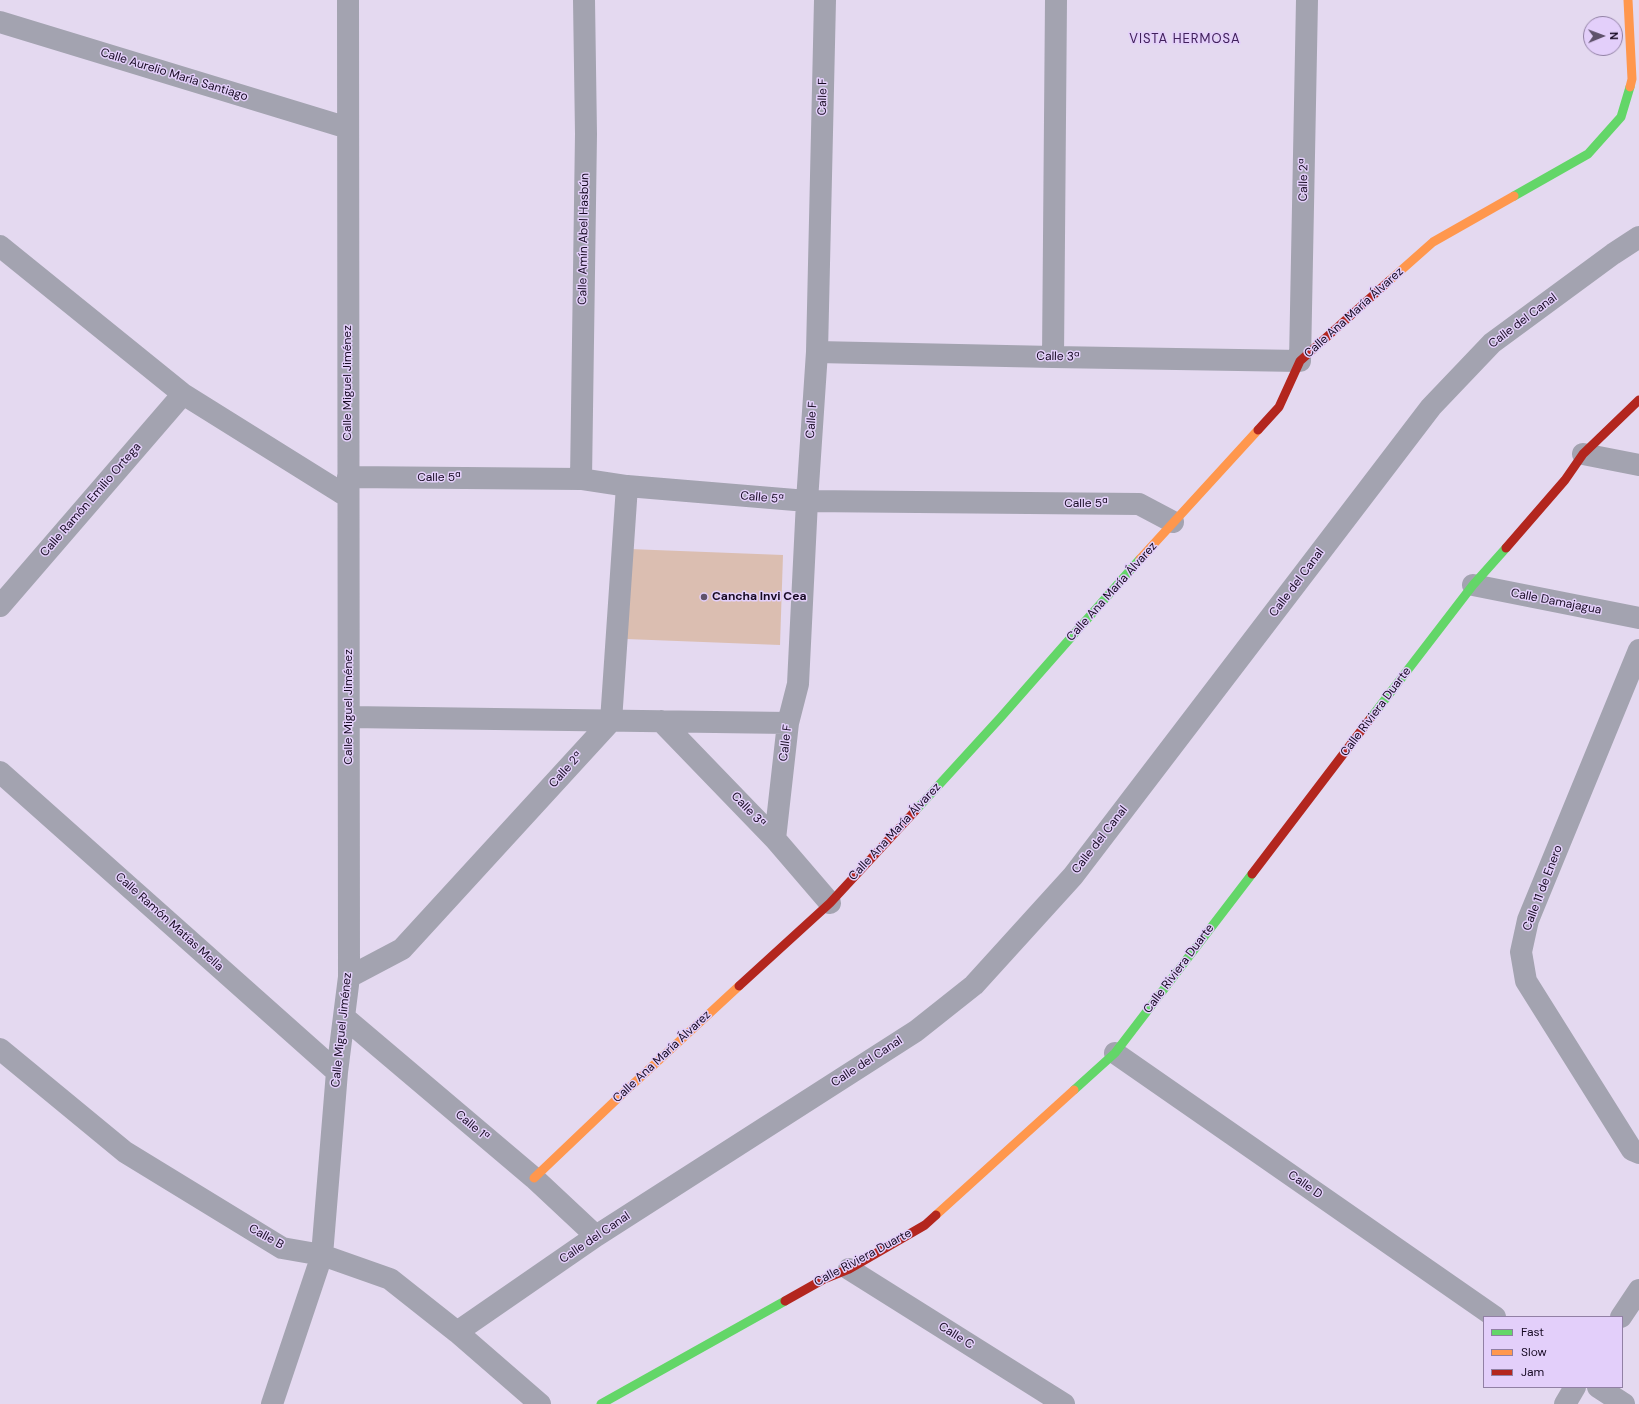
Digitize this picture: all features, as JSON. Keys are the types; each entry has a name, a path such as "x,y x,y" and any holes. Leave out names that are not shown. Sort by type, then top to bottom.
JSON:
{"street":[{"name":"Calle Miguel Jiménez","path":"272,1404 322,1255 337,1072 349,977 348,0"},
{"name":"Calle Amín Abel Hasbún","path":"581,479 586,134 584,0"},
{"name":"Calle F","path":"775,839 788,723 798,684 806,501 817,352 825,0"},
{"path":"1053,358 1056,0"},
{"name":"Calle 2ª","path":"1300,361 1307,0"},
{"name":"Calle Ana María Álvarez","path":"534,1178 618,1098 830,903 1001,717 1173,522 1279,407 1300,361 1433,242 1588,154 1621,117 1632,79 1628,0"},
{"name":"Calle Aurelio María Santiago","path":"0,22 348,128"},
{"name":"Calle del Canal","path":"457,1332 596,1236 916,1030 974,985 1073,876 1431,407 1492,343 1613,254 1639,237"},
{"path":"0,246 183,394 348,487"},
{"name":"Calle 3ª","path":"817,352 1053,358 1300,361"},
{"name":"Calle Ramón Emilio Ortega","path":"0,606 183,394"},
{"name":"Calle Riviera Duarte","path":"600,1404 824,1279 849,1269 925,1225 1115,1053 1473,585 1565,480 1583,454 1639,400"},
{"path":"1583,454 1639,465"},
{"name":"Calle 5ª","path":"348,487 581,479 627,486 806,501 1139,504 1173,522"},
{"path":"611,721 627,486"},
{"name":"Calle Damajagua","path":"1473,585 1639,618"},
{"name":"Calle 11 de Enero","path":"1639,650 1528,920 1521,952 1526,981 1632,1150 1639,1153"},
{"path":"349,717 788,723"},
{"name":"Calle 2ª","path":"349,977 402,949 611,721"},
{"name":"Calle 3ª","path":"661,722 775,839 830,903"},
{"name":"Calle Ramón Matías Mella","path":"0,772 337,1072"},
{"name":"Calle 1ª","path":"345,1018 534,1178 596,1236"},
{"name":"Calle B","path":"0,1049 124,1152 282,1248 322,1255 390,1279 457,1332 540,1404"},
{"name":"Calle D","path":"1115,1053 1494,1316"},
{"name":"Calle C","path":"849,1269 1064,1404"},
{"path":"1622,1316 1639,1290"},
{"path":"1566,1404 1574,1388"},
{"path":"1600,1388 1624,1404"}],"shaded area":[{"name":"Cancha Invi Cea","path":"629,549 783,555 780,645 626,639"}],"traffic: fast":[{"path":"1514,196 1588,154 1621,117 1630,87"},
{"path":"1370,719 1473,585 1506,548"},
{"path":"916,810 1001,717 1140,559"},
{"path":"1074,1090 1115,1053 1252,874"},
{"path":"601,1404 785,1301"}],"traffic: slow":[{"path":"1628,0 1632,79 1630,87"},
{"path":"1389,281 1433,242 1514,196"},
{"path":"1140,559 1258,430"},
{"path":"534,1178 739,986"},
{"path":"936,1215 1074,1090"}],"traffic: jam":[{"path":"1258,430 1279,407 1300,361 1389,281"},
{"path":"1506,548 1565,480 1583,454 1639,400"},
{"path":"1252,874 1370,719"},
{"path":"739,986 830,903 916,810"},
{"path":"785,1301 824,1279 849,1269 925,1225 936,1215"}],"place":[{"name":"Cancha Invi Cea","path":"704,597"}],"district":[{"name":"VISTA HERMOSA","path":"1185,40"}]}
